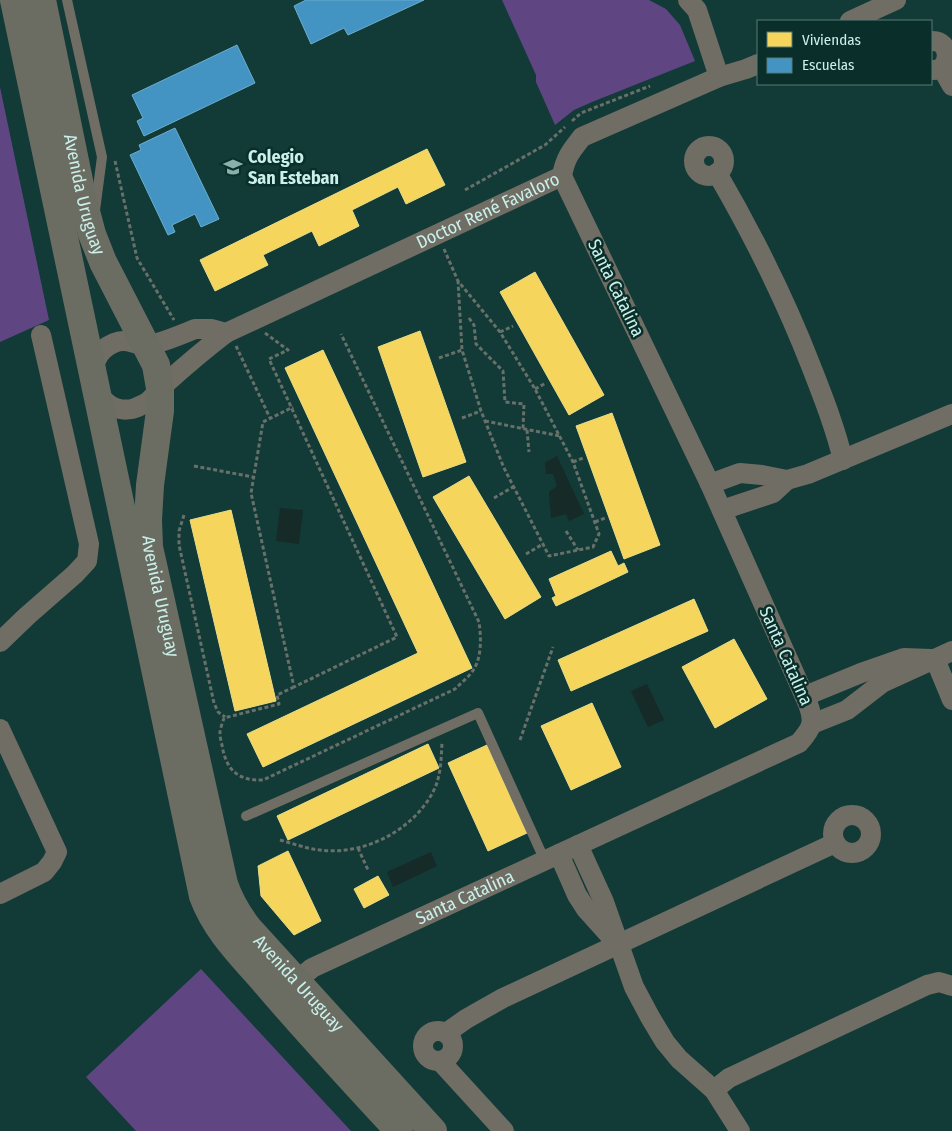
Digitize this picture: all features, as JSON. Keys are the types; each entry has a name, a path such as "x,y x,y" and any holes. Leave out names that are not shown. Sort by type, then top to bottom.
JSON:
{"main road":[{"name":"Avenida Uruguay","path":"14,0 93,382 203,896 215,923 287,989 433,1131"},
{"name":"Avenida Uruguay","path":"42,0 83,200 92,234 103,262 156,365 160,388 160,411 150,485 149,547 222,875 230,901 287,989 399,1131"}],"street":[{"path":"688,0 697,10 719,77"},
{"path":"852,20 896,0"},
{"path":"932,41 941,42 948,50 948,60 936,69 952,86"},
{"name":"Doctor René Favaloro","path":"160,388 228,332 562,176 564,163 570,151 582,137 719,77 757,64"},
{"path":"717,174 749,230 777,285 836,430 843,460"},
{"name":"Santa Catalina","path":"287,989 312,968 799,742 808,733 812,724 812,714 805,696 722,510 562,176"},
{"path":"160,388 148,402 132,409 114,407 100,397 93,382 94,366 101,352 115,343 131,341 147,346 195,330 212,329 228,332"},
{"path":"0,642 75,574 89,556 89,544 41,335"},
{"path":"710,484 740,473 787,480 808,474 952,414"},
{"path":"722,510 773,493 787,480"},
{"path":"805,696 860,673 904,658 944,655"},
{"path":"944,655 952,700"},
{"path":"812,724 847,710 882,683 944,655"},
{"path":"0,730 57,852 44,872 0,894"},
{"path":"504,1131 440,1061 452,1052 452,1042 446,1033 503,998 835,843"},
{"path":"578,845 604,902 634,987 665,1042 679,1059 714,1090 740,1131"},
{"path":"552,858 586,909 618,944"},
{"path":"714,1090 728,1078 927,985 939,982 952,986"}],"lane":[{"path":"67,0 102,157 92,234"},
{"path":"246,816 478,713 552,858"}],"path":[{"path":"113,153 137,258 182,334"},
{"path":"449,262 458,281 500,332 561,436 573,462 599,534 593,547 548,556 513,487 481,411 462,350 458,281"},
{"path":"469,318 474,325 476,344 504,372 505,402 524,404 525,429 529,452"},
{"path":"184,515 178,531 179,545 214,703 218,712 225,717 279,704 277,695 397,637 270,359 288,350 251,321"},
{"path":"500,332 513,326"},
{"path":"228,332 270,418"},
{"path":"225,717 220,732 224,757 232,770 239,776 251,780 263,780 455,689 475,667 481,635 479,622 341,334"},
{"path":"439,358 462,350"},
{"path":"535,389 546,383"},
{"path":"293,407 263,422 251,493 294,687"},
{"path":"462,418 481,411"},
{"path":"485,421 561,436"},
{"path":"573,462 583,458"},
{"path":"194,466 253,476"},
{"path":"494,498 513,487"},
{"path":"595,522 606,518"},
{"path":"566,531 578,550"},
{"path":"526,554 543,544"},
{"path":"520,740 553,647"},
{"path":"280,840 314,849 358,848 380,841 400,829 419,812 434,791 440,772 444,728"},
{"path":"358,848 368,870"}],"shaded area":[{"path":"502,0 649,0 666,9 680,25 695,61 574,110 555,125 536,82 536,75"},
{"path":"0,87 49,320 0,342"},
{"path":"201,969 351,1131 136,1131 86,1077"}],"water":[{"path":"557,456 584,514 569,521 566,514 551,518 549,492 557,486 553,474 546,474 545,463"},
{"path":"280,508 303,510 299,544 276,541"},
{"path":"647,684 664,720 648,727 631,691"},
{"path":"431,852 437,866 393,887 387,872"}],"building: Viviendas":[{"path":"427,149 445,185 406,204 398,187 352,210 359,226 319,246 312,231 263,255 268,265 215,291 200,260"},
{"path":"535,272 604,395 569,415 500,292"},
{"path":"420,331 466,462 423,477 378,347"},
{"path":"323,350 472,668 263,767 247,734 418,653 285,368"},
{"path":"612,413 660,545 624,559 576,426"},
{"path":"469,476 541,597 505,619 433,497"},
{"path":"231,510 276,701 235,711 190,520"},
{"path":"611,551 618,566 624,563 628,572 556,606 552,598 556,596 549,579"},
{"path":"694,599 708,631 571,691 558,660"},
{"path":"734,639 767,699 715,728 682,667"},
{"path":"592,703 621,767 571,790 541,726"},
{"path":"428,744 439,768 288,840 277,816"},
{"path":"487,745 527,833 488,851 448,763"},
{"path":"288,851 321,921 294,935 261,896 258,866"},
{"path":"378,876 389,895 364,908 354,889"}],"building: Escuelas":[{"path":"306,0 424,0 348,35 344,28 311,44 294,6"},
{"path":"237,45 255,83 144,136 137,121 143,118 132,95"},
{"path":"175,128 219,219 201,227 195,214 172,225 175,232 168,235 130,155 141,150 139,145"}],"place":[{"name":"Colegio San Esteban","path":"233,167"}]}
